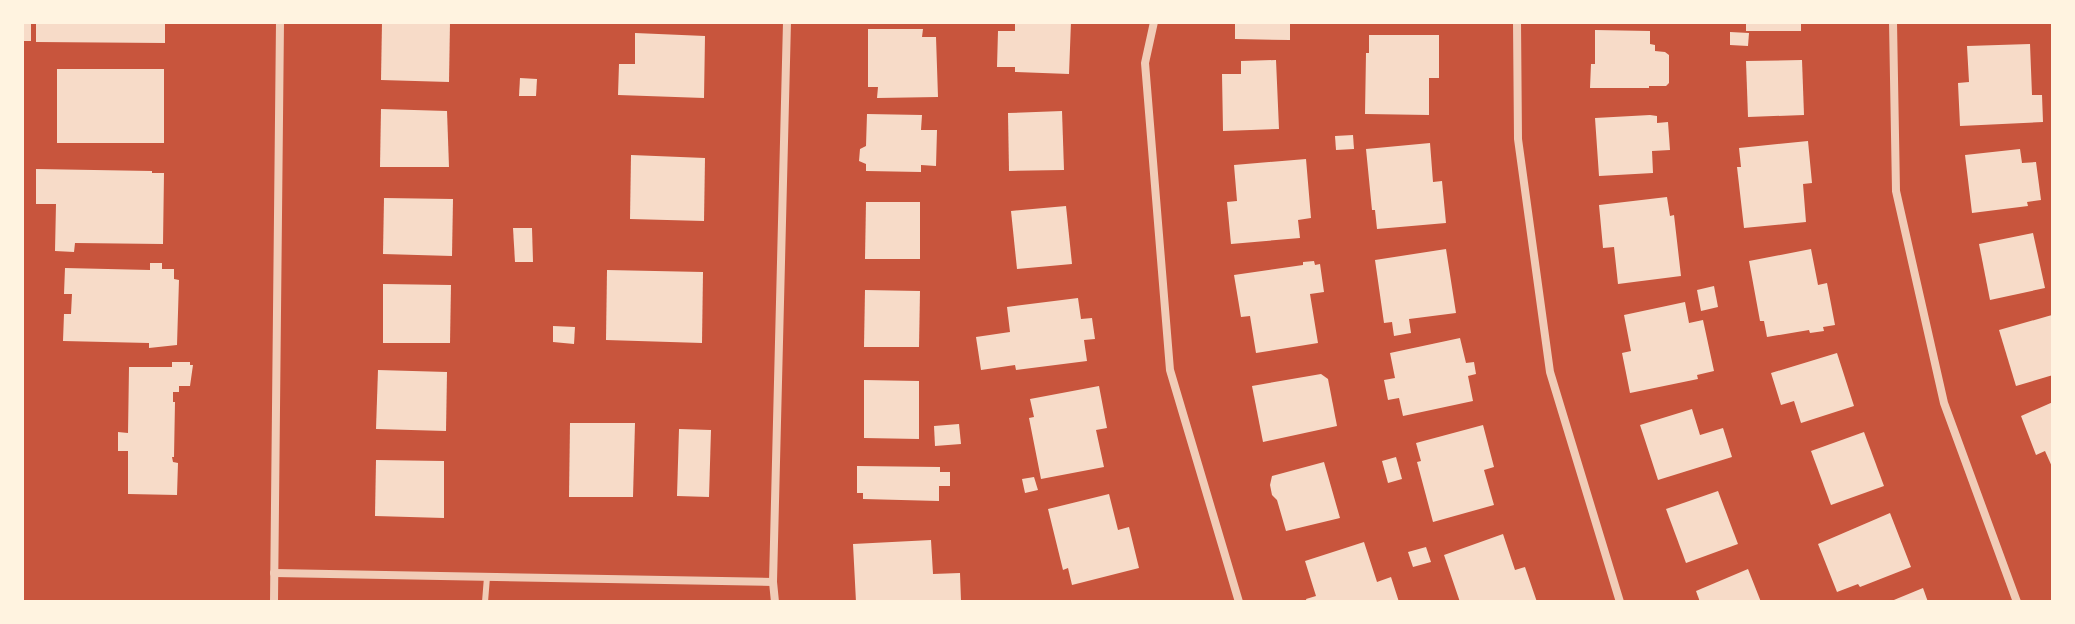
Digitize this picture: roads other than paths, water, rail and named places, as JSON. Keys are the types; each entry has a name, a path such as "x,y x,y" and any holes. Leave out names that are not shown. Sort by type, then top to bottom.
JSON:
{"street":[{"path":"274,602 280,22"},
{"path":"775,602 773,582 787,22"},
{"path":"1154,22 1145,63 1170,370 1239,602"},
{"path":"1517,22 1518,139 1550,372 1620,602"},
{"path":"1893,22 1896,191 1944,403 2017,602"},
{"path":"274,573 773,582"}],"lane":[{"path":"485,602 487,577"}]}
